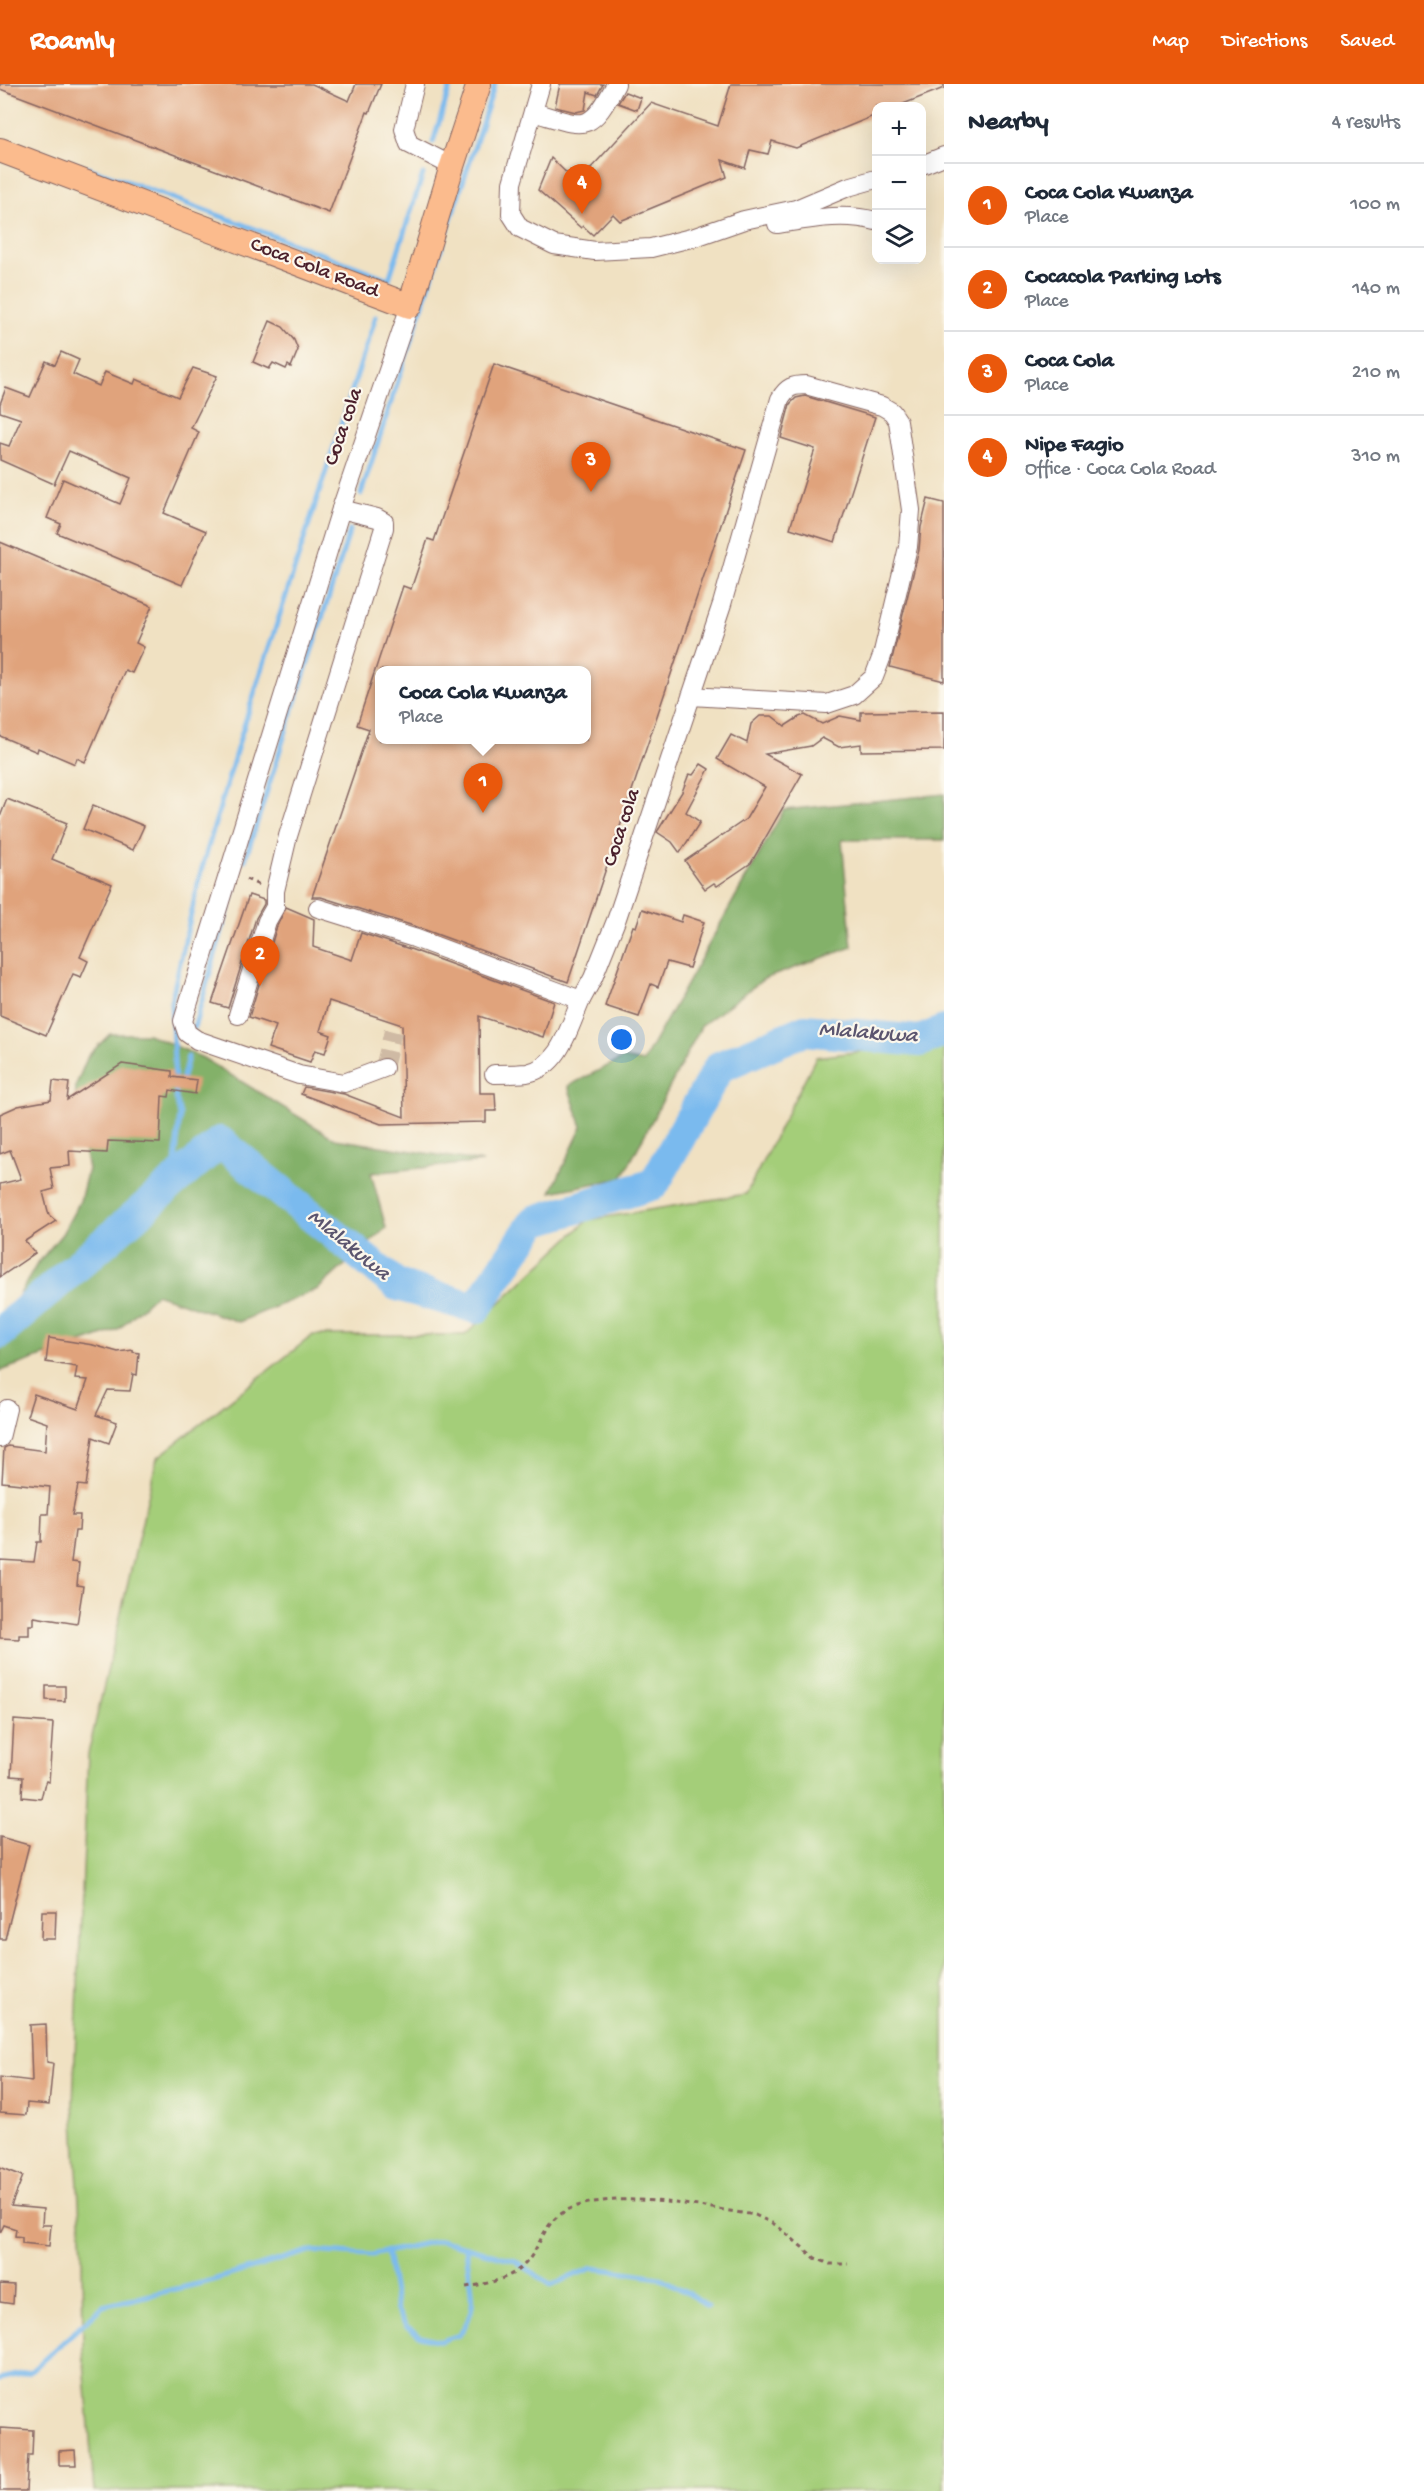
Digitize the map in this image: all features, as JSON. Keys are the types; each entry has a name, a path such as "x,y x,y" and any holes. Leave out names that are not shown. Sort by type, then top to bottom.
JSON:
{"main road":[{"path":"410,306 479,84"},
{"name":"Coca Cola Road","path":"0,150 410,306"}],"street":[{"path":"415,84 404,129 409,144 452,165"},
{"path":"541,84 512,183 511,214 520,228 554,245 595,251 651,248 740,228 834,216 872,219"},
{"path":"533,112 576,123 585,123 599,114 616,84"},
{"path":"926,163 944,156"},
{"path":"695,237 744,220 796,209 848,187 872,180"},
{"name":"Coca cola","path":"384,1068 344,1083 299,1075 197,1040 187,1033 183,1026 341,509 410,306"},
{"name":"Coca cola","path":"494,1074 528,1072 545,1066 558,1051 593,978 617,918 691,696 722,604 780,399 785,390 794,385 806,385 882,405 898,420 911,510 908,547 882,656 874,677 854,696 827,704 691,696"},
{"path":"238,1015 267,921 275,907 275,891 288,836 384,528 384,522 377,518 341,509"},
{"path":"318,908 414,938 581,1000"},
{"path":"0,1438 7,1409"}],"path":[{"path":"466,2287 500,2280 517,2271 534,2252 542,2234 559,2216 584,2204 616,2199 755,2215 776,2225 814,2258 830,2264 848,2264"}],"green space":[{"path":"944,794 944,840 842,840 852,947 764,979 702,1025 622,1178 551,1192 582,1127 568,1086 623,1058 643,1062 784,810"},
{"path":"110,1034 148,1034 203,1058 335,1139 483,1162 371,1173 386,1228 318,1289 239,1322 156,1294 118,1330 0,1371 0,1314 12,1308 37,1264 62,1234 80,1201 88,1169 75,1103 76,1085 88,1056"},
{"path":"944,1041 944,2491 94,2491 83,2348 82,2253 73,2103 88,1754 157,1458 313,1335 465,1335 588,1220 746,1194 816,1057"}],"building":[{"path":"0,84 312,84 349,101 356,84 381,84 369,113 367,112 329,213 0,89"},
{"path":"560,84 603,84 597,95 588,92 585,110 576,112 555,107"},
{"path":"731,84 944,84 944,88 908,102 872,102 872,117 796,148 772,141 768,154 750,150 745,168 722,160 727,177 620,221 613,214 593,235 583,226 581,228 538,190 551,158 577,183 651,103 718,126"},
{"path":"625,92 641,98 637,110 618,103"},
{"path":"270,321 283,327 294,340 298,350 291,367 288,365 286,369 273,363 269,369 253,362"},
{"path":"61,352 79,360 73,374 99,386 105,372 134,384 136,379 178,397 193,368 217,376 191,428 199,432 164,513 206,531 182,585 57,533 61,524 47,518 63,479 120,504 131,478 69,451 54,484 0,460 0,443 9,446 21,419 0,412 0,404 6,388 30,397 46,361 55,365"},
{"path":"494,364 746,450 568,982 417,927 321,897 312,897 369,729 357,725 375,671 375,744 591,744 591,666 377,666 403,586 411,589 428,539 434,541"},
{"path":"805,396 875,417 835,542 790,528 815,449 781,438 790,404 796,398"},
{"path":"928,499 944,503 944,681 890,667 919,550 921,527"},
{"path":"0,542 152,606 136,643 144,647 132,673 125,670 85,762 77,758 75,764 38,748 37,752 0,736"},
{"path":"944,711 944,750 861,751 861,744 839,747 822,738 811,746 765,754 802,774 751,863 717,886 714,883 705,889 685,861 746,819 765,787 717,759 731,735 747,743 751,724 760,716 772,716 785,726 805,715 822,724 840,716 861,720 861,712"},
{"path":"701,764 709,769 686,812 700,822 680,853 672,842 657,832 682,792 689,774 693,775"},
{"path":"7,799 67,823 52,859 112,884 80,957 88,961 81,977 73,974 46,1035 0,1016 0,817"},
{"path":"93,805 144,826 133,850 83,829"},
{"path":"249,895 264,900 264,904 256,918 228,1008 212,1003"},
{"path":"286,907 314,919 313,947 352,960 361,933 554,1002 543,1037 479,1016 480,1093 495,1093 496,1111 486,1111 486,1122 381,1124 301,1094 304,1087 344,1094 404,1117 402,1025 329,1001 320,1031 331,1035 325,1053 315,1050 310,1062 268,1048 276,1026 249,1017 277,926"},
{"path":"642,909 681,922 683,915 704,922 689,968 667,962 658,987 651,984 639,1017 605,1006 633,926 636,927"},
{"path":"122,1064 172,1071 172,1077 197,1080 195,1094 170,1090 169,1097 162,1096 160,1143 108,1141 107,1153 69,1151 70,1166 50,1168 54,1189 43,1192 49,1215 56,1221 25,1241 35,1253 0,1277 0,1184 21,1179 10,1150 0,1154 0,1114 18,1106 51,1100 53,1081 69,1083 67,1100"},
{"path":"49,1338 93,1345 118,1352 133,1350 139,1353 137,1375 133,1374 130,1391 108,1390 96,1415 117,1422 109,1443 93,1437 86,1486 78,1485 72,1515 80,1515 79,1531 75,1531 71,1562 79,1563 77,1585 83,1586 77,1624 34,1617 34,1625 29,1625 29,1635 19,1635 19,1639 0,1638 0,1560 34,1562 37,1542 41,1542 42,1514 48,1514 50,1487 2,1482 4,1448 8,1446 45,1451 47,1423 27,1416 34,1394 78,1409 88,1380 75,1379 77,1367 46,1362"},
{"path":"46,1686 65,1686 65,1701 46,1700"},
{"path":"14,1720 53,1723 49,1782 46,1781 41,1799 22,1797 23,1777 11,1776"},
{"path":"0,1837 29,1845 5,1939 0,1939"},
{"path":"42,1911 56,1911 55,1939 41,1939"},
{"path":"46,2024 47,2062 53,2063 49,2105 27,2103 26,2115 0,2113 0,2077 32,2081 30,2025"},
{"path":"0,2167 23,2176 11,2206 43,2209 42,2225 51,2225 49,2246 22,2243 22,2237 15,2236 16,2229 4,2225 0,2233"},
{"path":"0,2284 14,2285 13,2304 0,2302"},
{"path":"0,2428 33,2430 32,2455 28,2455 26,2491 0,2491"},
{"path":"75,2450 76,2465 59,2465 59,2451"}],"waterway":[{"path":"433,142 451,84"},
{"path":"361,494 495,84"},
{"path":"30,149 118,178 389,279 423,174"},
{"path":"173,1183 180,1115 176,1098 171,1002 200,875 241,735 376,316"},
{"path":"245,860 350,530"},
{"path":"194,1028 234,889"},
{"name":"Mlalakuwa","path":"0,1333 220,1142 397,1285 476,1308 535,1221 654,1184 719,1067 805,1030 920,1041 944,1031"},
{"path":"181,1084 188,1057"},
{"path":"0,2379 30,2372 103,2306 206,2282 309,2251 372,2255 440,2240 514,2260 551,2285 592,2268 659,2277 695,2297 707,2307"},
{"path":"387,2251 397,2311 406,2326 421,2336 441,2341 459,2335 470,2313 472,2292 466,2247"}],"tunnel":[{"path":"384,1068 393,1031"}],"place":[{"name":"Nipe Fagio","path":"582,214"},
{"name":"Coca Cola","path":"591,492"},
{"name":"Coca Cola Kwanza","path":"483,813"},
{"name":"Cocacola Parking Lots","path":"260,986"}]}
